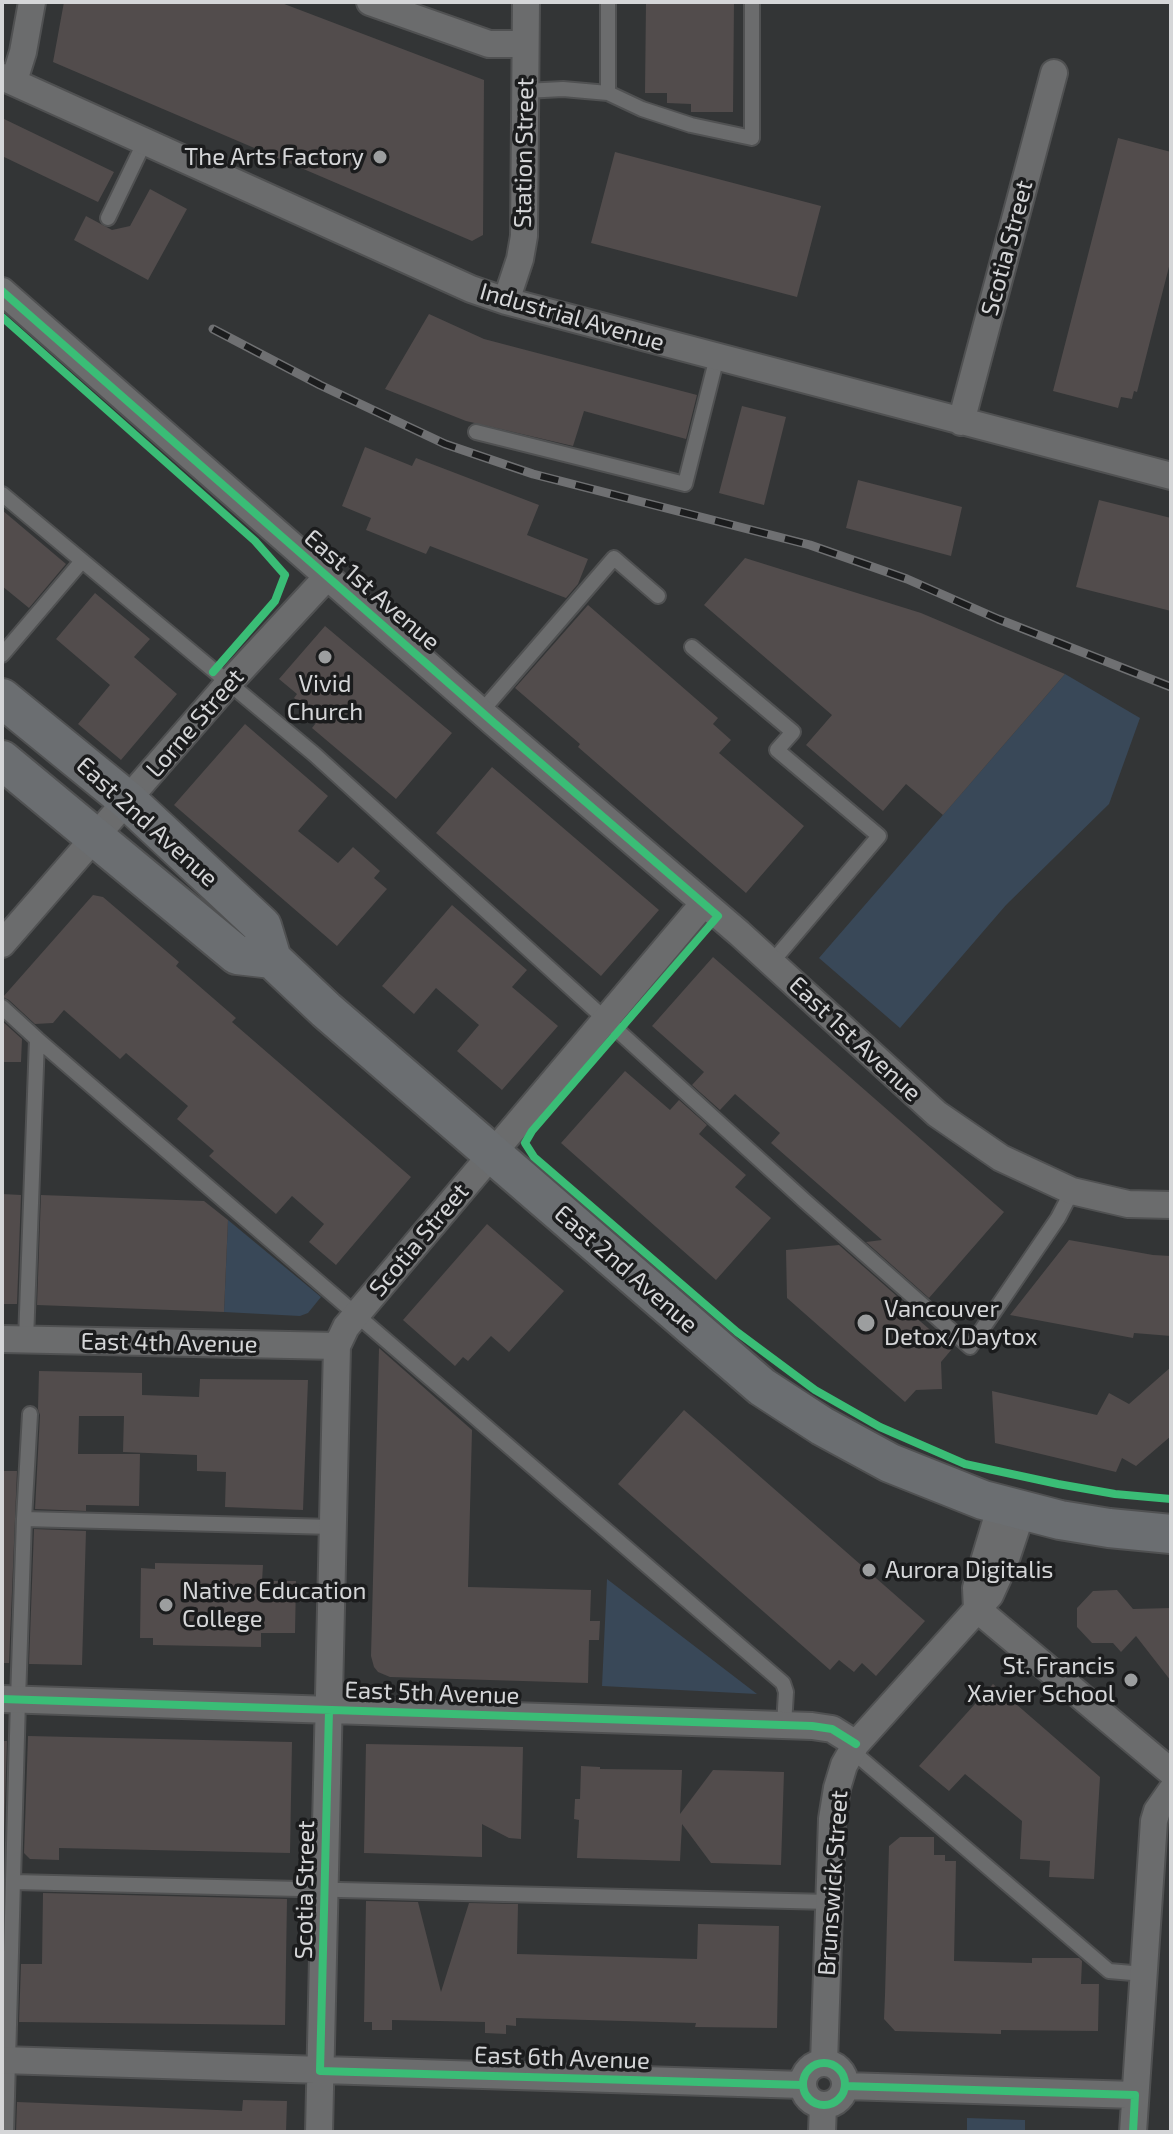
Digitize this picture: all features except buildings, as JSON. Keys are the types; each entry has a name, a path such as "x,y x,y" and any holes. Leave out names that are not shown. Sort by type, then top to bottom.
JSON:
{"main road":[{"name":"East 2nd Avenue","path":"2,698 127,800 262,926 272,959 326,1010 762,1387 822,1426 890,1463 983,1500 1060,1520 1171,1534"},
{"name":"East 2nd Avenue","path":"2,760 237,955 272,959"}],"street":[{"path":"8,79 23,52 32,2"},
{"path":"370,2 489,44 525,44"},
{"name":"Station Street","path":"506,301 524,236 526,2"},
{"name":"Scotia Street","path":"961,422 1054,73"},
{"name":"Industrial Avenue","path":"8,79 471,289 506,301 1171,476"},
{"name":"East 1st Avenue","path":"2,291 481,712 772,962 937,1114 1001,1158 1072,1191 1128,1204 1171,1205"},
{"name":"Lorne Street","path":"2,944 228,684 327,577"},
{"name":"Scotia Street","path":"319,2132 337,1346 346,1327 704,903"},
{"name":"East 4th Avenue","path":"14,1339 337,1346"},
{"path":"1011,1508 976,1588 977,1609 1171,1772"},
{"name":"Brunswick Street","path":"824,2063 832,1819 844,1765 854,1747 977,1609"},
{"name":"East 5th Avenue","path":"10,1699 812,1726 832,1729 854,1747"},
{"path":"1133,2132 1154,1821 1171,1791"},
{"name":"East 6th Avenue","path":"4,2060 803,2085"},
{"path":"824,2063 831,2064 842,2073 845,2086 840,2098 823,2105 812,2101 803,2085 811,2068 824,2063"},
{"path":"845,2086 1135,2095"},
{"path":"822,2132 823,2105"}],"lane":[{"path":"608,2 608,93"},
{"path":"525,91 563,89 608,93 642,109 691,125 752,138 752,2"},
{"path":"108,218 145,141"},
{"path":"476,432 685,484 717,357"},
{"path":"2,494 314,754 806,1202 970,1347 1058,1218 1072,1191"},
{"path":"481,712 614,558 658,596"},
{"path":"2,655 82,561"},
{"path":"692,647 793,732 777,750 879,836 772,962"},
{"path":"2,1007 783,1683 786,1692 784,1725"},
{"path":"14,1339 37,1039"},
{"path":"6,2132 4,2060 14,1882 10,1699 30,1414"},
{"path":"24,1519 333,1527"},
{"path":"854,1747 1109,1971 1144,1974"},
{"path":"14,1882 830,1902"}],"shaded area":[{"path":"1065,674 1140,718 1109,804 1006,905 900,1028 819,958"},
{"path":"228,1220 321,1297 308,1313 300,1316 224,1312"},
{"path":"607,1579 757,1694 602,1686"},
{"path":"967,2118 1025,2120 1025,2132 967,2132"}],"railway":[{"path":"213,329 320,385 445,444 533,474 810,545 907,579 998,619 1171,687"}],"cycle path":[{"path":"2,291 718,916 532,1131 525,1143 534,1157 737,1332 815,1390 880,1427 965,1464 1115,1494 1171,1499"},
{"path":"2,317 255,541 285,575"},
{"path":"213,672 275,601 285,575"},
{"path":"2,1699 812,1726 832,1729 856,1744"},
{"path":"329,1710 320,2071 803,2085"},
{"path":"824,2063 839,2069 845,2084 839,2099 824,2105 809,2099 803,2084 809,2069 824,2063"},
{"path":"845,2086 1135,2095 1133,2132"}],"place":[{"name":"The Arts Factory","path":"380,157"},
{"name":"Vivid Church","path":"325,657"},
{"name":"Vancouver Detox/Daytox","path":"866,1323"},
{"name":"Aurora Digitalis","path":"869,1570"},
{"name":"Native Education College","path":"166,1605"},
{"name":"St. Francis Xavier School","path":"1131,1680"}]}
